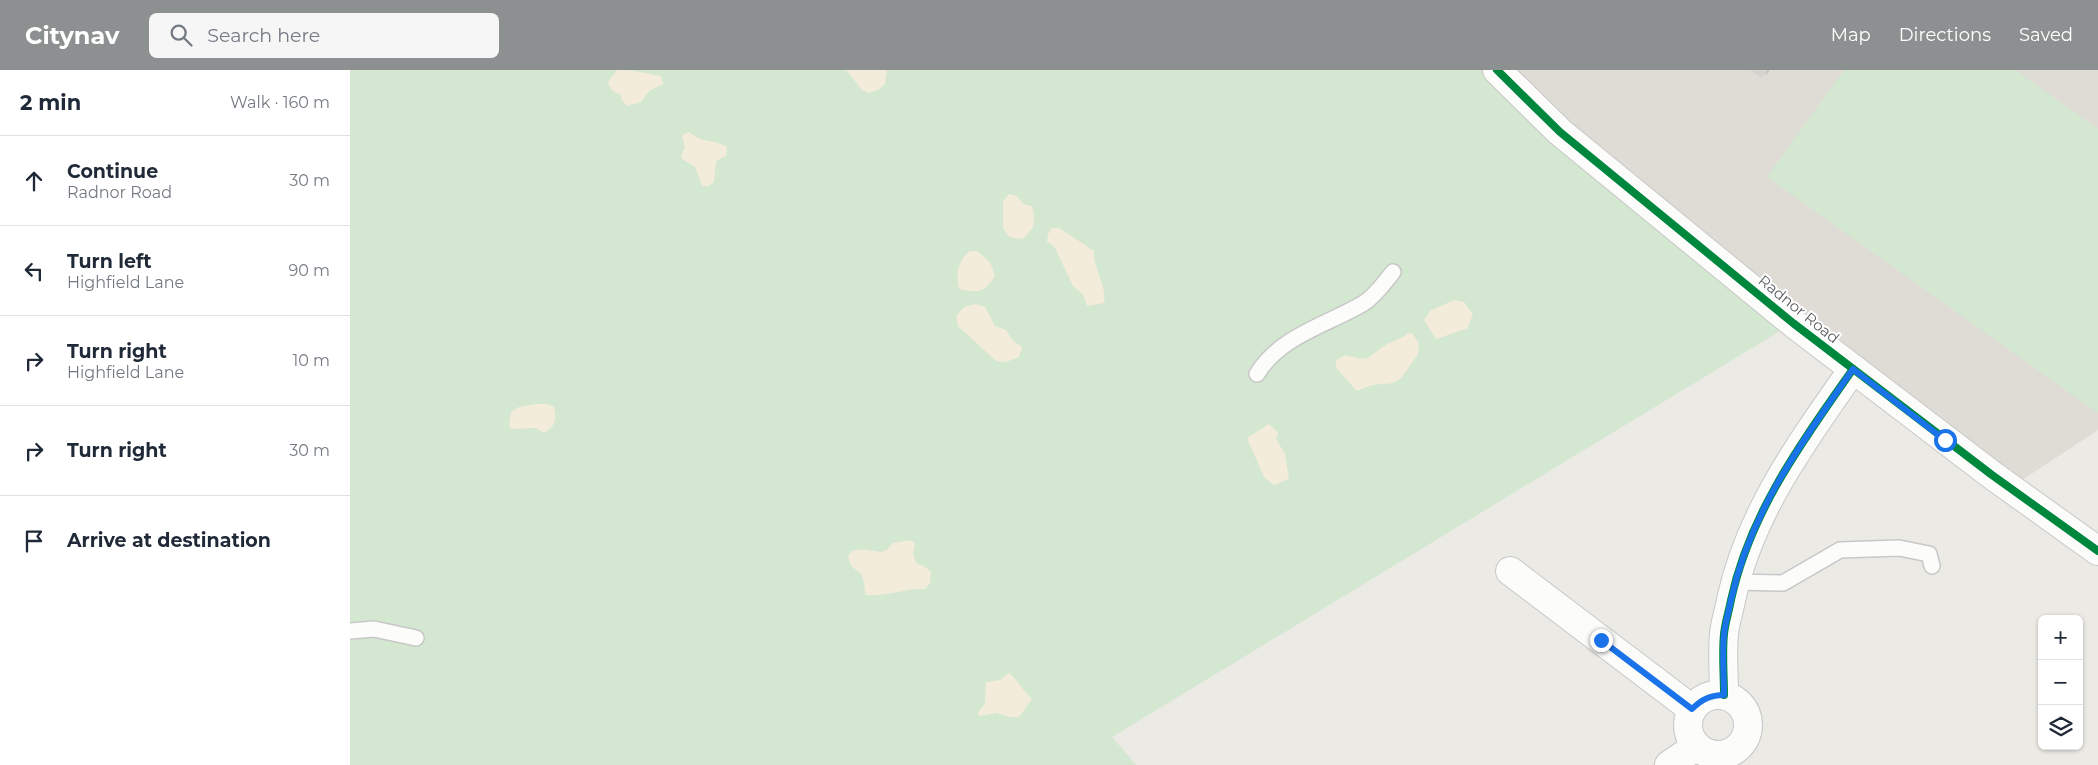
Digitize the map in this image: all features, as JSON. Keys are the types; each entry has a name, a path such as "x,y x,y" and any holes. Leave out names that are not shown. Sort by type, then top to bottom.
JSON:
{"street":[{"name":"Radnor Road","path":"1497,70 1560,132 1853,369 1992,475 2098,551"},
{"path":"1724,695 1724,634 1735,582 1751,532 1774,486 1794,454 1853,369"},
{"path":"1510,571 1692,709"},
{"path":"1713,695 1724,695 1738,701 1748,718 1749,729 1738,758 1706,753 1697,746 1689,734 1688,727 1692,709 1699,702 1713,695"},
{"path":"1669,765 1697,746"}],"lane":[{"path":"1257,374 1266,360 1279,347 1366,302 1393,272"},
{"path":"1735,582 1783,583 1840,550 1899,548 1929,554 1932,566"},
{"path":"350,630 374,629 416,638"}],"shaded area":[{"path":"1497,70 2098,70 2098,430 2010,488"}],"green space":[{"path":"350,70 1497,70 1793,323 1112,737 1136,765 350,765"},
{"path":"1844,70 2015,70 2098,129 2098,413 1767,177"}],"sand":[{"path":"617,70 661,76 663,84 649,91 641,102 627,106 621,99 621,95 610,87 608,82"},
{"path":"843,70 887,70 885,84 878,90 869,93 862,90 847,71"},
{"path":"689,132 700,139 727,147 726,156 716,161 714,182 709,186 702,186 695,167 682,159 681,155 685,148 682,135"},
{"path":"1009,194 1017,196 1023,204 1032,206 1033,225 1030,232 1022,239 1009,237 1003,228 1003,201"},
{"path":"1052,228 1059,228 1094,251 1094,258 1104,290 1104,303 1087,306 1083,295 1073,286 1054,246 1047,242 1048,234"},
{"path":"970,251 977,251 990,262 995,276 984,289 971,291 959,289 960,264"},
{"path":"1454,300 1464,302 1473,314 1467,329 1436,339 1424,320 1430,311"},
{"path":"976,304 985,307 995,326 1006,330 1012,340 1022,347 1019,357 1006,362 996,361 958,326 956,316 964,307"},
{"path":"1408,333 1413,334 1419,344 1418,354 1402,377 1394,383 1372,385 1357,391 1336,368 1336,360 1346,355 1367,358"},
{"path":"548,404 554,407 555,422 551,428 544,433 536,428 512,429 509,426 511,412 519,407"},
{"path":"1269,424 1278,433 1276,439 1285,454 1289,479 1274,485 1264,477 1247,438"},
{"path":"910,540 915,543 913,555 917,564 924,566 931,572 930,583 925,589 881,595 866,595 863,578 851,565 850,553 859,550 882,552 893,543"},
{"path":"1009,673 1032,699 1019,717 1009,717 997,713 979,716 978,713 985,703 986,682 1000,680"}],"building":[{"path":"1750,70 1767,70 1761,78"}],"cycle path":[{"path":"1497,70 1560,132 1793,323 1992,475 2098,551"},
{"path":"1724,695 1723,649 1725,630 1731,600 1751,537 1780,479 1853,369"}],"route":[{"path":"1601,640 1692,709 1699,702 1713,695 1724,695 1724,634 1735,582 1751,532 1774,486 1794,454 1853,369 1945,440"}]}
